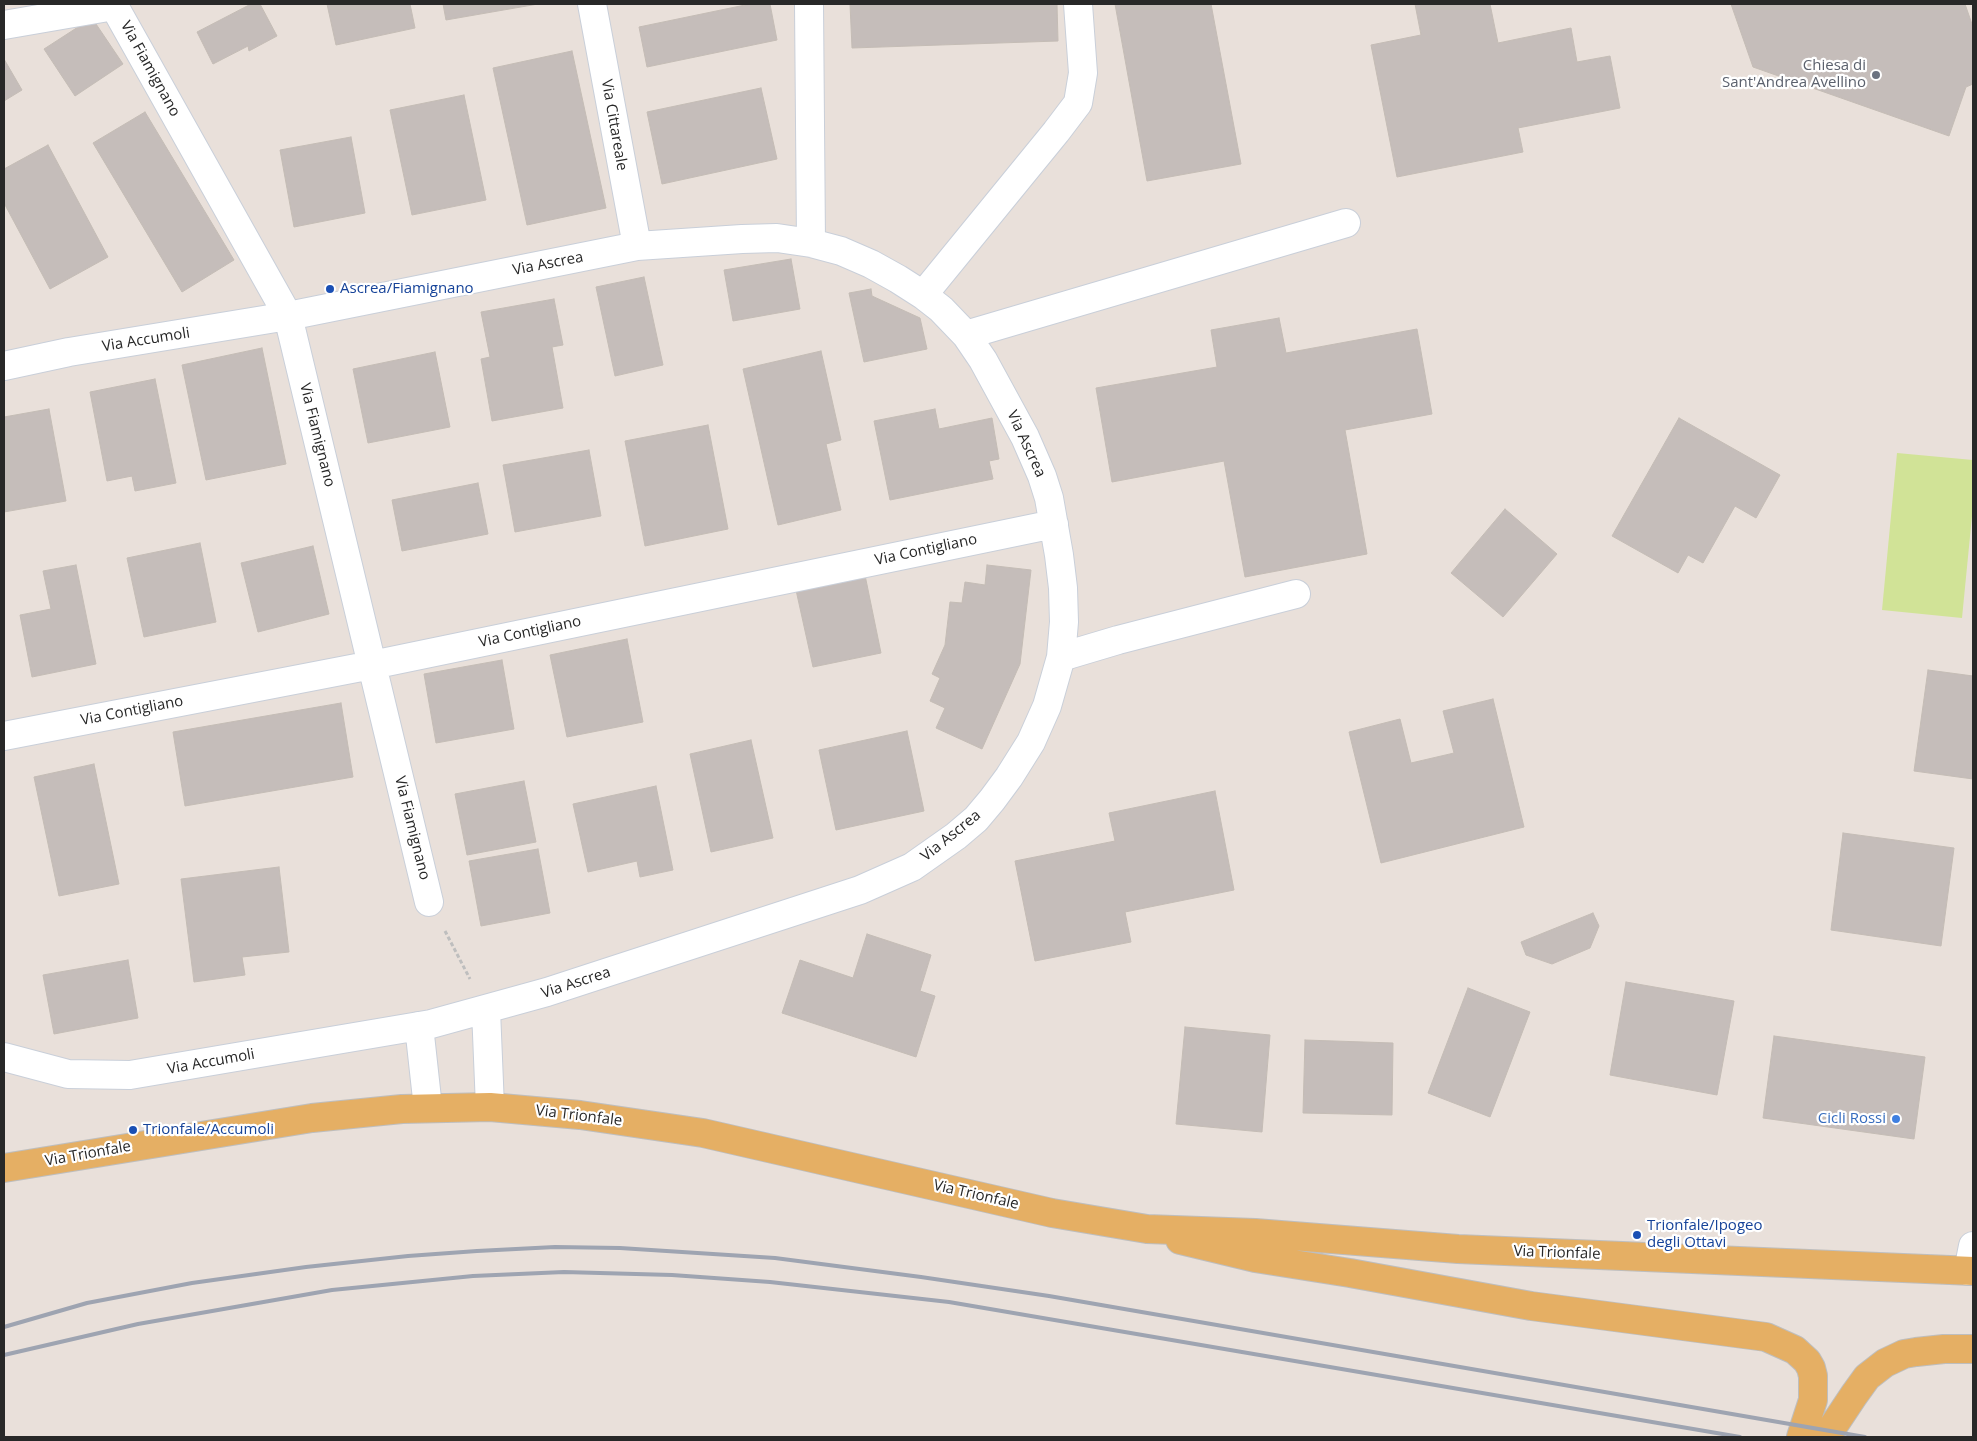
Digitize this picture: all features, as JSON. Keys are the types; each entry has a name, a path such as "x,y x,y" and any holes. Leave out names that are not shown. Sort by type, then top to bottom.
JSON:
{"main road":[{"name":"Via Trionfale","path":"4,1168 283,1122 356,1112 490,1107 580,1115 703,1133 1052,1213 1148,1229 1238,1232 1458,1249 1971,1263"},
{"name":"Via Trionfale","path":"1148,1229 1188,1243 1226,1252 1511,1303 1766,1337 1795,1350 1807,1361 1811,1368 1813,1400 1801,1437"},
{"path":"1826,1437 1868,1377 1885,1363 1904,1354 1916,1352 1944,1349 1973,1349"}],"street":[{"name":"Via Cittareale","path":"592,4 637,246"},
{"path":"809,4 811,243"},
{"path":"922,295 1078,103 1083,73 1078,4"},
{"path":"4,25 113,5"},
{"name":"Via Fiamignano","path":"113,5 288,316 429,902"},
{"path":"966,335 1346,223"},
{"name":"Via Ascrea","path":"288,316 637,246 777,238 811,243 841,251 871,264 898,279 941,309 966,335 983,360 1024,437 1042,476 1054,524 1063,588 1064,622 1061,657 1055,683 1040,723 1009,777 976,819 956,836 912,867 860,890 486,1010"},
{"name":"Via Accumoli","path":"4,366 69,352 288,316"},
{"name":"Via Contigliano","path":"4,736 372,665 1054,524"},
{"path":"1061,657 1118,640 1296,594"},
{"path":"486,1010 490,1107"},
{"name":"Via Accumoli","path":"4,1057 68,1074 130,1075 419,1026 486,1010"},
{"path":"419,1026 428,1108"}],"path":[{"path":"429,902 486,1010"}],"green space":[{"path":"1897,453 1973,460 1973,506 1962,618 1882,610"}],"building":[{"path":"251,4 260,4 277,36 249,51 248,46 213,64 197,32"},
{"path":"327,4 410,4 415,28 336,45"},
{"path":"443,4 538,4 446,20"},
{"path":"750,4 770,4 777,40 647,67 639,27"},
{"path":"850,4 1057,4 1058,41 852,48"},
{"path":"1115,4 1211,4 1241,164 1147,181"},
{"path":"1415,4 1490,4 1498,43 1571,28 1577,62 1610,56 1620,108 1518,128 1523,152 1397,177 1371,45 1421,35"},
{"name":"Chiesa di Sant'Andrea Avellino","path":"1731,4 1965,4 1973,27 1973,84 1966,87 1949,136 1753,67"},
{"path":"92,18 123,64 75,96 44,49"},
{"path":"572,51 606,208 527,225 493,68"},
{"path":"4,59 22,90 4,101"},
{"path":"761,88 777,159 662,184 647,112"},
{"path":"464,95 486,200 412,215 390,110"},
{"path":"145,112 234,260 182,292 93,143"},
{"path":"351,137 365,213 294,227 280,150"},
{"path":"48,145 108,257 50,289 4,203 4,169"},
{"path":"791,259 800,309 733,321 724,270"},
{"path":"644,277 663,365 615,376 596,287"},
{"path":"871,289 872,296 920,318 927,349 864,362 849,293"},
{"path":"554,299 563,345 552,347 563,408 492,421 481,359 490,357 481,312"},
{"path":"1279,318 1286,353 1417,329 1432,414 1345,430 1367,554 1245,577 1224,461 1112,482 1096,388 1217,367 1211,330"},
{"path":"262,348 286,464 206,480 182,365"},
{"path":"821,351 841,440 826,444 841,510 778,525 743,369"},
{"path":"435,352 450,427 368,443 353,369"},
{"path":"155,379 176,483 135,491 132,476 107,481 90,392"},
{"path":"49,409 66,501 4,512 4,417"},
{"path":"935,409 939,429 992,418 999,459 989,461 993,479 890,500 874,421"},
{"path":"1679,418 1780,475 1756,518 1735,506 1703,563 1688,555 1678,573 1612,536"},
{"path":"708,425 728,529 645,546 625,441"},
{"path":"589,450 601,516 515,532 503,465"},
{"path":"478,483 488,534 402,551 392,500"},
{"path":"1505,509 1557,554 1503,617 1451,573"},
{"path":"200,543 216,622 144,637 127,558"},
{"path":"313,546 329,614 258,632 241,563"},
{"path":"76,565 96,664 32,677 20,615 51,609 43,571"},
{"path":"987,565 1031,570 1020,664 982,749 936,728 945,708 930,701 940,678 932,674 945,645 950,602 962,603 965,582 985,585"},
{"path":"865,575 881,653 813,667 796,590"},
{"path":"627,639 643,722 567,737 550,655"},
{"path":"502,660 514,729 436,743 424,674"},
{"path":"1928,670 1973,676 1973,779 1914,771"},
{"path":"1493,699 1524,827 1381,863 1349,732 1400,719 1411,763 1454,753 1443,711"},
{"path":"341,703 353,777 185,806 173,732"},
{"path":"907,731 924,811 836,830 819,750"},
{"path":"751,740 773,838 711,852 690,754"},
{"path":"94,764 119,884 59,896 34,777"},
{"path":"524,781 536,842 467,855 455,794"},
{"path":"656,786 673,870 640,877 637,861 588,872 573,804"},
{"path":"1215,791 1234,890 1125,912 1131,942 1035,961 1015,861 1115,841 1109,813"},
{"path":"1843,833 1954,848 1941,946 1831,930"},
{"path":"538,849 550,913 481,926 469,861"},
{"path":"279,867 289,952 242,957 245,975 194,982 181,879"},
{"path":"1593,913 1599,926 1590,948 1552,964 1526,955 1521,942"},
{"path":"867,934 931,955 920,991 935,996 916,1057 782,1013 800,960 853,978"},
{"path":"128,960 138,1018 54,1034 43,975"},
{"path":"1626,982 1734,1001 1717,1095 1610,1075"},
{"path":"1468,988 1530,1012 1490,1117 1428,1093"},
{"path":"1185,1027 1270,1035 1262,1132 1176,1124"},
{"path":"1774,1036 1925,1057 1914,1139 1763,1118"},
{"path":"1305,1040 1393,1043 1392,1115 1303,1113"}],"railway":[{"path":"4,1327 87,1303 192,1283 306,1267 477,1251 555,1247 620,1248 775,1258 1049,1296 1865,1437"},
{"path":"4,1355 138,1324 332,1290 473,1276 564,1272 672,1275 770,1282 949,1302 1740,1437"}],"place":[{"name":"Chiesa di Sant'Andrea Avellino","path":"1876,75"},
{"name":"Ascrea/Fiamignano","path":"330,289"},
{"name":"Cicli Rossi","path":"1896,1119"},
{"name":"Trionfale/Accumoli","path":"133,1130"},
{"name":"Trionfale/Ipogeo degli Ottavi","path":"1637,1235"}]}
